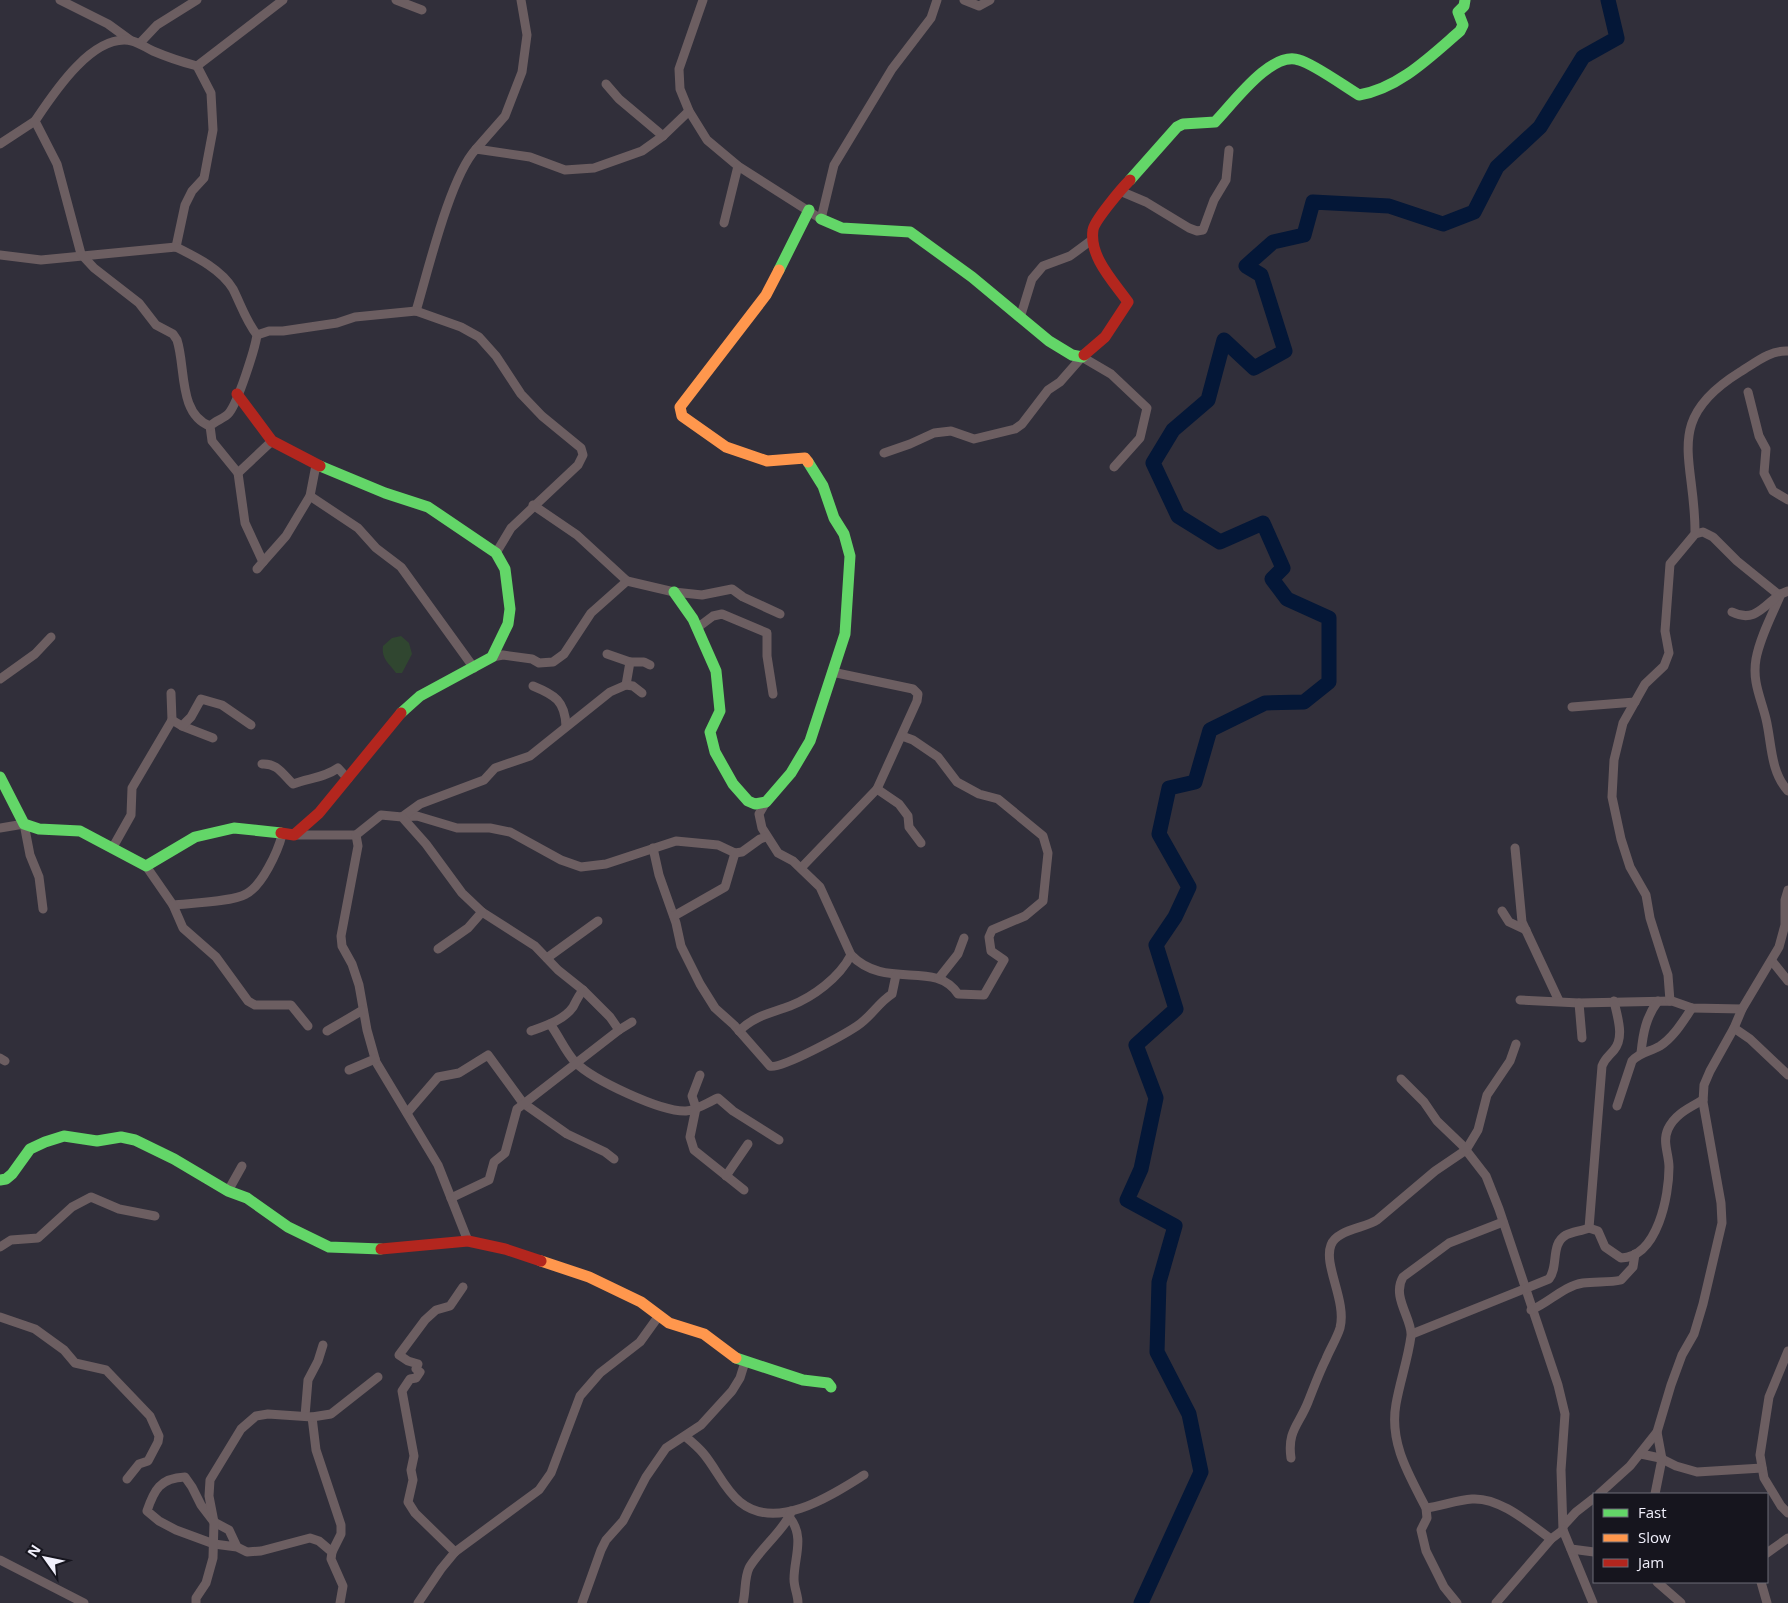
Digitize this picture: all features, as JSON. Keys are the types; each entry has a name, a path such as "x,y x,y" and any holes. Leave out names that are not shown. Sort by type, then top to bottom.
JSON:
{"street":[{"path":"60,0 108,24 130,40 197,66 210,93 213,130 204,178 192,191 184,205 176,246"},
{"path":"140,43 157,25 197,0"},
{"path":"197,66 282,0"},
{"path":"396,0 422,10"},
{"path":"416,311 452,197 466,160 505,116 522,72 527,36 521,0"},
{"path":"703,0 679,69 680,89 689,111 707,140 738,166 809,210 821,220 842,228 910,232 972,277 1049,341 1072,355 1082,357 1110,374 1147,408 1140,438 1114,467"},
{"path":"821,220 834,164 892,69 931,18 937,0"},
{"path":"964,0 980,6 990,0"},
{"path":"884,453 934,433 951,431 974,438 1015,429 1022,424 1048,390 1060,382 1082,357 1105,337 1128,302 1101,264 1092,239 1093,228 1120,191 1177,127 1184,124 1214,122 1246,86 1282,60 1298,59 1359,96 1374,92 1394,82 1428,60 1460,31 1463,25 1458,12 1464,6 1465,0"},
{"path":"0,144 35,121 63,80 76,66 107,44 130,40"},
{"path":"606,84 619,99 663,136"},
{"path":"476,149 530,157 565,170 594,168 642,150 663,136 689,111"},
{"path":"35,121 57,164 80,254 94,268 139,303 156,325 173,334 177,340 186,398 203,424 210,426"},
{"path":"1120,191 1146,202 1189,228 1197,231 1203,230 1212,211 1214,200 1226,180 1229,150"},
{"path":"724,223 738,166"},
{"path":"809,210 766,295 680,407 682,416 726,447 767,461 805,458 819,480 834,518 844,534 850,565 845,634 807,748 791,772 766,802 760,814 766,837 778,853 801,868 820,887 851,956 866,968 896,975 916,974 939,978 952,984 958,994 984,995 1004,960 992,951 990,933 992,930 1031,913 1043,901 1047,844 1037,830 1019,818 998,799 979,794 957,782 938,757 913,740 902,736"},
{"path":"1020,318 1032,279 1043,266 1070,256 1092,239"},
{"path":"0,254 41,260 80,254 176,246 194,255 223,276 232,289 249,324 257,334 255,347 230,412 210,426"},
{"path":"257,334 337,323 355,317 416,311 461,327 480,337 496,356 521,394 542,416 581,448 583,455 578,464 511,528 496,553"},
{"path":"1695,534 1695,498 1688,447 1688,437 1694,414 1719,386 1773,352 1788,351"},
{"path":"1748,392 1759,436 1766,449 1764,474 1773,492 1788,500"},
{"path":"237,394 272,441 316,465 385,493 428,507 496,553 505,569 510,609 508,624 492,657"},
{"path":"210,426 212,441 238,473 245,522 260,566 286,536 310,496 316,465"},
{"path":"238,473 272,441"},
{"path":"310,496 358,528 376,548 401,567 474,668"},
{"path":"533,505 577,535 627,581 674,592 702,595 728,588 780,614"},
{"path":"1670,1001 1668,975 1650,918 1646,895 1630,867 1612,797 1614,760 1623,724 1645,684 1664,666 1669,653 1665,631 1670,564 1695,534 1703,532 1713,537 1737,561 1783,593"},
{"path":"294,835 319,813 400,714 420,696 492,657 503,655 532,659 539,663 554,662 564,654 591,613 627,581"},
{"path":"674,592 684,604 697,628 716,671 720,711 710,732 715,752 733,784 748,801 755,804 766,802"},
{"path":"1732,612 1742,617 1750,617 1783,593"},
{"path":"1783,593 1756,657 1754,679 1766,718 1771,758 1788,791"},
{"path":"697,628 713,616 722,614 767,633 767,656 773,694"},
{"path":"0,679 34,654 51,637"},
{"path":"607,654 630,662 644,662 650,665"},
{"path":"626,685 630,662"},
{"path":"801,868 877,788 917,701 918,694 913,689 832,672"},
{"path":"402,817 420,804 484,780 495,768 530,756 610,692 626,685 633,686 642,693"},
{"path":"533,686 561,703 566,712 566,726"},
{"path":"113,847 131,815 132,788 172,720 171,693"},
{"path":"182,726 191,717 201,699 222,705 251,725"},
{"path":"1572,707 1635,702"},
{"path":"172,720 213,738"},
{"path":"262,764 268,763 281,770 293,784 312,777 326,776 338,768 348,778"},
{"path":"0,777 24,824 30,855 39,877 43,908"},
{"path":"877,788 899,804 908,816 909,827 921,843"},
{"path":"146,866 195,837 234,828 282,835 356,835 381,815 417,816 464,829 490,828 510,832 560,860 581,868 606,864 653,848 681,841 718,845 735,852 742,852 760,838 766,837"},
{"path":"402,817 436,856 458,888 482,912 535,946 583,990 610,1017 619,1030"},
{"path":"0,828 24,824 39,828 80,831 146,866 172,905 183,928 216,957 248,1001 255,1004 292,1005 308,1026"},
{"path":"172,905 238,898 247,894 275,857 282,835"},
{"path":"356,835 356,856 341,936 342,946 352,964 359,985 375,1059 382,1075 438,1165 468,1240"},
{"path":"653,848 661,882 674,916 681,946 700,984 715,1008 739,1031 770,1066 778,1067 790,1060 806,1056 858,1026 883,1000 892,994 896,975"},
{"path":"1515,848 1520,907 1526,930 1559,1001"},
{"path":"674,916 725,887 735,852"},
{"path":"1600,1493 1641,1454 1657,1432 1682,1354 1694,1334 1722,1223 1721,1203 1703,1100 1704,1085 1742,1009 1772,961 1782,939 1788,890"},
{"path":"1502,911 1509,922 1526,930"},
{"path":"438,949 468,928 482,912"},
{"path":"547,958 598,921"},
{"path":"939,978 958,954 964,938"},
{"path":"739,1031 758,1017 776,1009 789,1006 816,991 841,971 851,956"},
{"path":"1772,961 1788,980"},
{"path":"530,1031 550,1024 573,1006 583,990"},
{"path":"1520,1000 1579,1003 1670,1001 1692,1008 1742,1009"},
{"path":"1588,1228 1602,1066 1605,1059 1617,1045 1620,1026 1614,1001"},
{"path":"1641,1053 1646,1022 1658,1001"},
{"path":"1579,1003 1582,1038"},
{"path":"1617,1106 1632,1061 1641,1053 1662,1045 1680,1026 1692,1008"},
{"path":"327,1031 363,1010"},
{"path":"451,1198 489,1180 494,1162 504,1153 516,1112 523,1103 632,1022"},
{"path":"550,1024 576,1063 602,1080 652,1104 675,1110 696,1108 718,1098 733,1111 779,1140"},
{"path":"1734,1028 1750,1039 1788,1076"},
{"path":"1291,1458 1289,1447 1291,1433 1308,1402 1340,1328 1341,1310 1330,1260 1330,1246 1340,1235 1369,1226 1435,1171 1466,1150 1478,1130 1487,1095 1510,1061 1516,1044"},
{"path":"406,1114 438,1077 459,1074 488,1056 523,1103 567,1134 606,1152 614,1159"},
{"path":"349,1070 375,1059"},
{"path":"700,1076 693,1090 696,1108 691,1145 694,1150 744,1190"},
{"path":"1401,1079 1424,1102 1437,1122 1466,1150 1486,1176 1503,1222 1558,1385 1565,1414 1561,1470 1564,1528 1593,1603"},
{"path":"1412,1334 1525,1290 1551,1276 1560,1240 1566,1235 1588,1228 1598,1231 1606,1247 1621,1258 1628,1258 1635,1254 1654,1235 1660,1219 1668,1187 1669,1165 1665,1138 1668,1129 1682,1112 1703,1100"},
{"path":"0,1180 6,1179 12,1174 30,1149 44,1142 64,1136 97,1140 121,1137 135,1140 167,1155 228,1191 247,1198 271,1216 321,1245 334,1248 375,1250 468,1240 505,1249 589,1277 641,1302 658,1317 679,1328 704,1334 739,1360 802,1380 828,1383 831,1387"},
{"path":"726,1176 748,1144"},
{"path":"228,1191 242,1166"},
{"path":"0,1247 11,1240 38,1238 72,1207 91,1197 119,1209 155,1216"},
{"path":"1457,1603 1444,1587 1426,1551 1421,1530 1427,1518 1426,1508 1397,1447 1395,1405 1412,1334 1401,1299 1400,1285 1403,1277 1449,1243 1503,1222"},
{"path":"1532,1310 1548,1303 1560,1292 1582,1283 1621,1280 1633,1267 1635,1254"},
{"path":"455,1552 415,1513 408,1502 413,1480 411,1470 414,1456 402,1391 410,1379 416,1378 420,1372 416,1369 418,1364 408,1361 400,1354 425,1320 436,1310 450,1306 463,1286"},
{"path":"0,1317 34,1329 64,1350 75,1363 106,1370 150,1416 159,1436 158,1442 148,1461 140,1464 127,1479"},
{"path":"418,1603 440,1569 455,1552 539,1490 550,1473 580,1396 600,1373 640,1342 658,1317"},
{"path":"323,1345 318,1361 308,1380 308,1416 315,1444 342,1525 342,1534 332,1552 331,1559 343,1586 340,1603"},
{"path":"1788,1351 1781,1373 1769,1397 1760,1455 1764,1478 1780,1506 1788,1514"},
{"path":"582,1603 606,1540 623,1521 646,1477 666,1448 701,1425 732,1391 740,1378 745,1362"},
{"path":"196,1603 210,1572 214,1544 214,1522 209,1496 210,1480 240,1429 256,1416 274,1414 308,1416 331,1414 378,1377"},
{"path":"1655,1493 1662,1459 1657,1432"},
{"path":"686,1436 703,1452 730,1492 740,1502 760,1510 791,1515"},
{"path":"1641,1454 1662,1459 1676,1466 1697,1472 1762,1468"},
{"path":"744,1603 746,1577 749,1568 762,1548 791,1515 864,1475"},
{"path":"237,1547 229,1530 214,1522 184,1477 173,1478 153,1491 147,1511 176,1530 203,1538 214,1544 237,1547 251,1553 310,1538 319,1541 332,1552"},
{"path":"1426,1508 1470,1499 1482,1500 1510,1509 1551,1539"},
{"path":"1496,1603 1551,1539 1564,1528 1576,1512 1593,1499"},
{"path":"791,1515 799,1540 794,1576 798,1603"},
{"path":"1768,1552 1788,1538"},
{"path":"1572,1549 1593,1552"},
{"path":"0,1560 84,1603"},
{"path":"1658,1583 1681,1603"},
{"path":"1761,1583 1767,1603"}],"green space":[{"path":"401,636 409,643 412,654 402,673 396,673 386,661 383,654 383,646 392,638"}],"waterway":[{"path":"1141,1603 1201,1472 1189,1414 1157,1352 1159,1282 1175,1226 1127,1200 1141,1169 1156,1098 1136,1045 1176,1009 1156,945 1175,917 1189,887 1159,834 1169,788 1195,782 1210,730 1265,703 1304,702 1329,682 1329,618 1287,599 1272,579 1283,568 1263,523 1220,542 1178,516 1153,463 1173,430 1208,400 1224,340 1254,368 1285,351 1261,275 1246,266 1273,242 1304,235 1313,202 1389,206 1443,224 1474,212 1497,167 1540,127 1583,57 1617,38 1608,0"}],"traffic: fast":[{"path":"1130,180 1177,127 1183,124 1215,122 1253,81 1276,63 1288,59 1305,62 1321,70 1359,95 1374,91 1401,79 1460,31 1463,25 1458,12 1464,6 1465,0"},
{"path":"779,270 809,210"},
{"path":"821,219 842,228 910,232 972,277 1049,341 1072,355 1082,357 1084,355"},
{"path":"674,592 693,619 716,671 720,711 710,732 715,752 733,784 748,801 755,804 766,802 791,773 810,741 845,634 850,556 844,534 834,518 823,486 808,462"},
{"path":"320,466 385,493 428,507 496,553 505,569 510,609 508,624 492,657 420,696 401,713"},
{"path":"0,777 24,824 39,829 80,831 146,866 195,837 234,828 281,833"},
{"path":"0,1180 6,1179 12,1174 30,1149 45,1142 64,1136 97,1141 121,1137 135,1140 174,1159 228,1191 247,1198 288,1227 329,1247 381,1249"},
{"path":"736,1358 803,1380 828,1383 831,1387"}],"traffic: slow":[{"path":"779,270 766,295 680,407 682,416 726,447 767,461 805,458 808,462"},
{"path":"541,1261 589,1277 641,1302 669,1323 704,1334 736,1358"}],"traffic: jam":[{"path":"1084,355 1105,337 1128,302 1110,278 1099,259 1095,250 1093,230 1115,197 1130,180"},
{"path":"237,394 272,441 320,466"},
{"path":"281,833 294,835 319,813 401,713"},
{"path":"381,1249 468,1241 505,1249 541,1261"}]}
